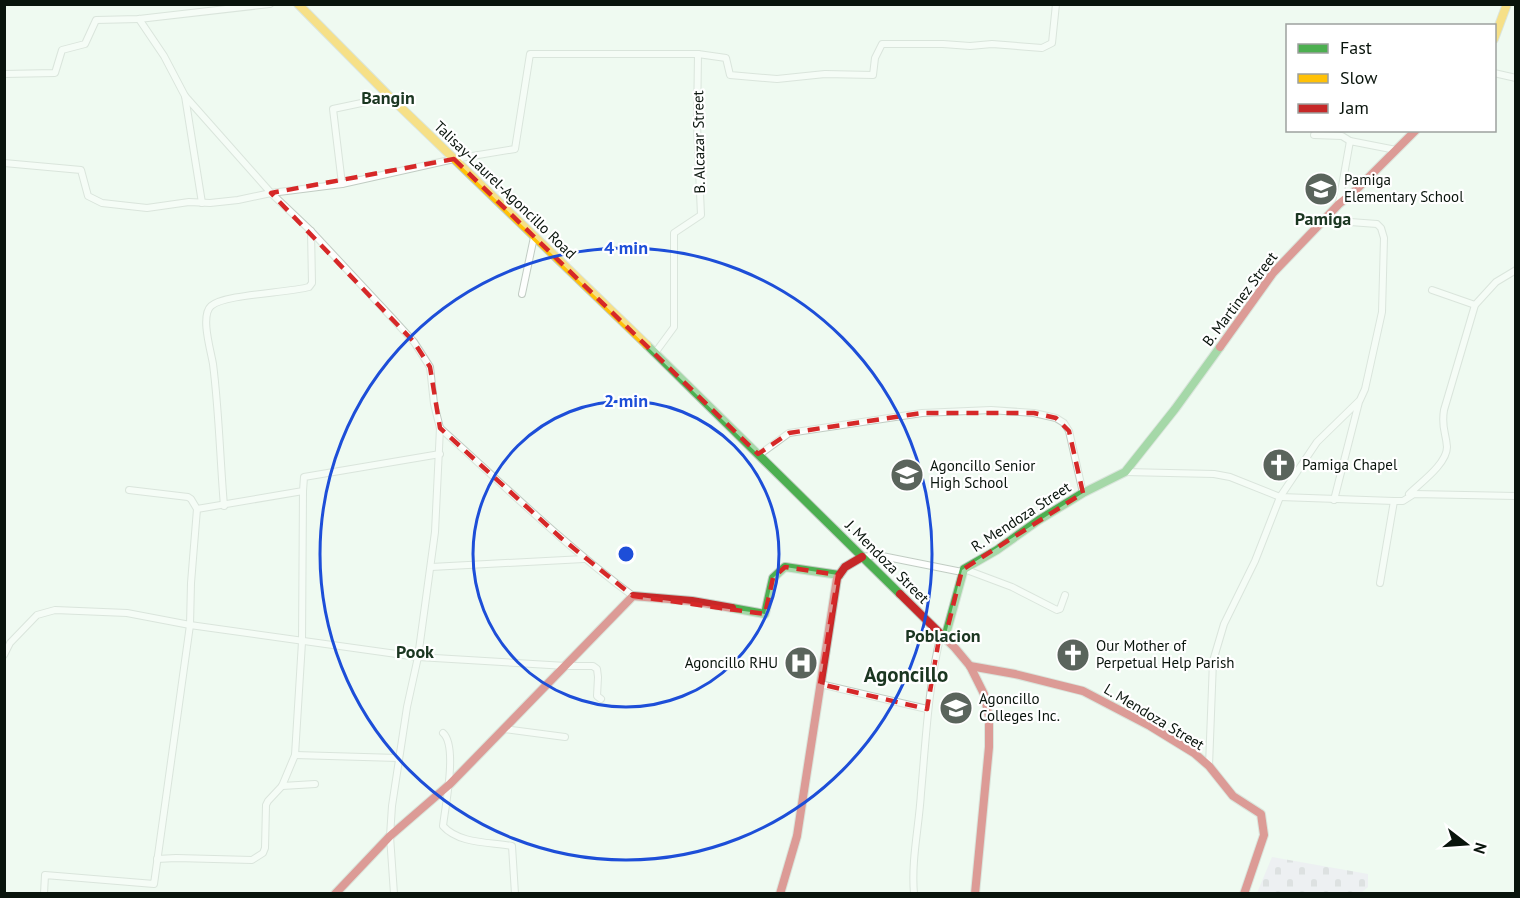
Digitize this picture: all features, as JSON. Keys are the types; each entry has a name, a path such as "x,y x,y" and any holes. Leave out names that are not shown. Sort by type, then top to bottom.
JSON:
{"street":[{"path":"4,74 55,73 62,50 85,44 96,20 139,19 270,4"},
{"name":"Talisay-Laurel-Agoncillo Road","path":"298,4 390,97 695,393"},
{"path":"4,163 81,170 88,196 102,202 147,208 189,202 238,200 342,184 454,159 515,149 530,54 698,54 726,58 730,75 777,79 825,74 873,75 875,58 882,44 970,46 992,44 1042,48 1052,43 1056,4"},
{"path":"1496,34 1507,4"},
{"path":"139,19 164,56 185,96 272,194 311,231 394,320 430,367 434,404 440,428 440,454 431,567 418,657 398,758 390,836 394,894"},
{"name":"B. Alcazar Street","path":"655,353 674,327 674,233 701,215 698,54"},
{"path":"1496,73 1515,78"},
{"path":"185,96 202,203"},
{"path":"342,184 333,109 390,97"},
{"name":"B. Martinez Street","path":"1125,472 1175,409 1273,273 1339,204 1414,132"},
{"path":"1314,135 1342,136 1350,141 1396,150"},
{"path":"1339,204 1350,141"},
{"path":"1323,220 1377,224 1384,238 1382,312 1365,389 1360,400 1334,500"},
{"path":"224,506 213,364 206,323 207,309 213,304 236,298 309,287 312,279 311,231"},
{"path":"522,294 534,237"},
{"path":"1402,501 1443,461 1447,451 1442,425 1444,410 1475,305 1496,282 1515,270"},
{"path":"1431,290 1475,305"},
{"name":"J. Mendoza Street","path":"695,393 943,636 969,666 984,694 989,717 989,747 975,894"},
{"path":"1209,766 1213,661 1224,624 1255,561 1280,497 1317,442 1360,400"},
{"path":"759,455 789,434 819,428 922,413 991,410 1034,413 1056,418 1069,430 1083,493"},
{"path":"440,428 585,559 633,596 692,602 765,614 773,578 785,567 839,575"},
{"path":"157,860 176,858 252,860 259,856 265,848 266,805 282,786 295,755 302,642 304,477 440,454"},
{"path":"1125,472 1214,474 1230,477 1280,497 1402,501 1414,494 1515,496"},
{"name":"R. Mendoza Street","path":"914,894 912,871 921,795 927,709 943,636 963,571 1083,493 1125,472"},
{"path":"44,894 45,875 154,884 190,625 197,509 188,497 129,490"},
{"path":"197,509 303,491"},
{"path":"1380,583 1394,501"},
{"path":"780,894 797,836 839,575 845,567 862,557 877,555 963,571 1012,587 1057,610 1060,609 1065,595"},
{"path":"431,567 585,559"},
{"path":"335,894 390,836 450,784 633,596"},
{"path":"4,655 10,643 37,615 55,610 127,614 302,642 418,657 593,666 597,669 597,696 601,699"},
{"name":"L. Mendoza Street","path":"969,666 1015,674 1083,691 1194,753 1209,766 1233,796 1261,814 1264,835 1244,894"},
{"path":"820,684 927,709"},
{"path":"504,729 565,737"},
{"path":"443,733 449,740 450,784 443,826 450,834 460,838 512,846 515,894"},
{"path":"295,755 398,758"},
{"path":"282,786 315,784"}],"highlighted area":[{"path":"454,159 758,454 789,433 819,428 922,413 1034,413 1056,418 1069,431 1083,493 962,570 945,638 940,633 927,709 820,684 838,575 785,567 773,578 765,614 633,596 561,538 440,428 430,367 414,342 271,193"}],"green space":[{"path":"1272,857 1368,874 1368,887 1361,893 1257,893"}],"traffic: fast":[{"path":"647,345 900,594"},
{"path":"945,638 964,569 1083,493 1125,472 1220,347"},
{"path":"732,608 765,614 773,578 785,567 839,575"}],"traffic: slow":[{"path":"298,4 390,97 647,345"},
{"path":"1496,34 1507,4"}],"traffic: jam":[{"path":"1220,347 1273,273 1339,204 1414,132"},
{"path":"780,894 797,836 837,578 845,567 862,557"},
{"path":"900,594 955,648 970,666 984,694 989,717 989,747 975,894"},
{"path":"335,894 390,836 450,784 633,596 692,601 732,608"},
{"path":"970,666 1015,674 1083,691 1150,726 1194,753 1209,766 1233,796 1261,814 1264,835 1244,894"}],"place":[{"name":"Pamiga Elementary School","path":"1321,189"},
{"name":"Pamiga Chapel","path":"1279,465"},
{"name":"Agoncillo Senior High School","path":"907,475"},
{"name":"Our Mother of Perpetual Help Parish","path":"1073,655"},
{"name":"Agoncillo RHU","path":"801,663"},
{"name":"Agoncillo Colleges Inc.","path":"956,708"}],"district":[{"name":"Bangin","path":"388,98"},
{"name":"Pamiga","path":"1323,219"},
{"name":"Poblacion","path":"943,636"},
{"name":"Pook","path":"415,652"},
{"name":"Agoncillo","path":"906,675"}]}
